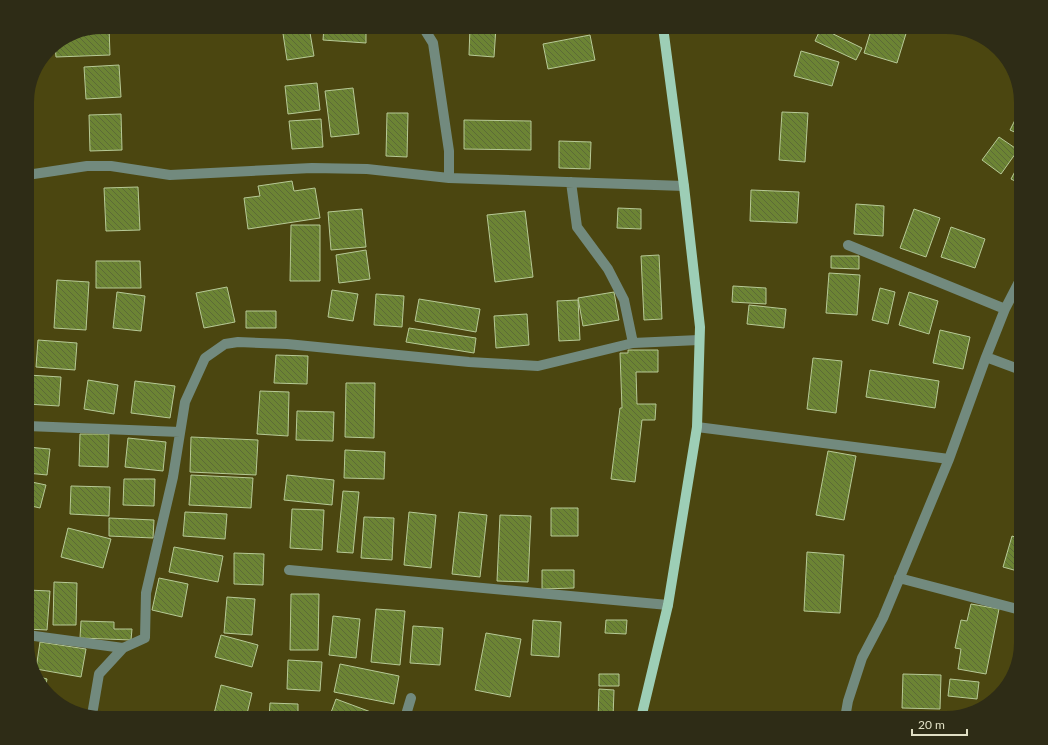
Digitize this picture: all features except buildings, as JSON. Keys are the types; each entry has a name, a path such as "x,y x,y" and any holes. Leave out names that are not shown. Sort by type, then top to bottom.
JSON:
{"main road":[{"path":"643,711 668,605 697,426 700,327 684,186 664,34"}],"street":[{"path":"427,34 433,43 448,151 448,178"},
{"path":"34,174 87,166 111,166 170,175 312,168 367,169 448,178 684,186"},
{"path":"571,182 577,228 608,269 624,300 633,343"},
{"path":"848,245 1005,309"},
{"path":"846,711 862,658 883,618 949,459 986,357 1005,309 1014,292"},
{"path":"93,710 99,674 123,648 145,638 146,593 173,477 185,402 205,358 225,344 238,342 287,344 469,362 538,366 633,343 699,340"},
{"path":"986,357 1014,367"},
{"path":"34,426 180,432"},
{"path":"697,426 949,459"},
{"path":"289,570 668,605"},
{"path":"899,578 1014,608"},
{"path":"34,636 123,648"},
{"path":"407,711 411,698"}]}
